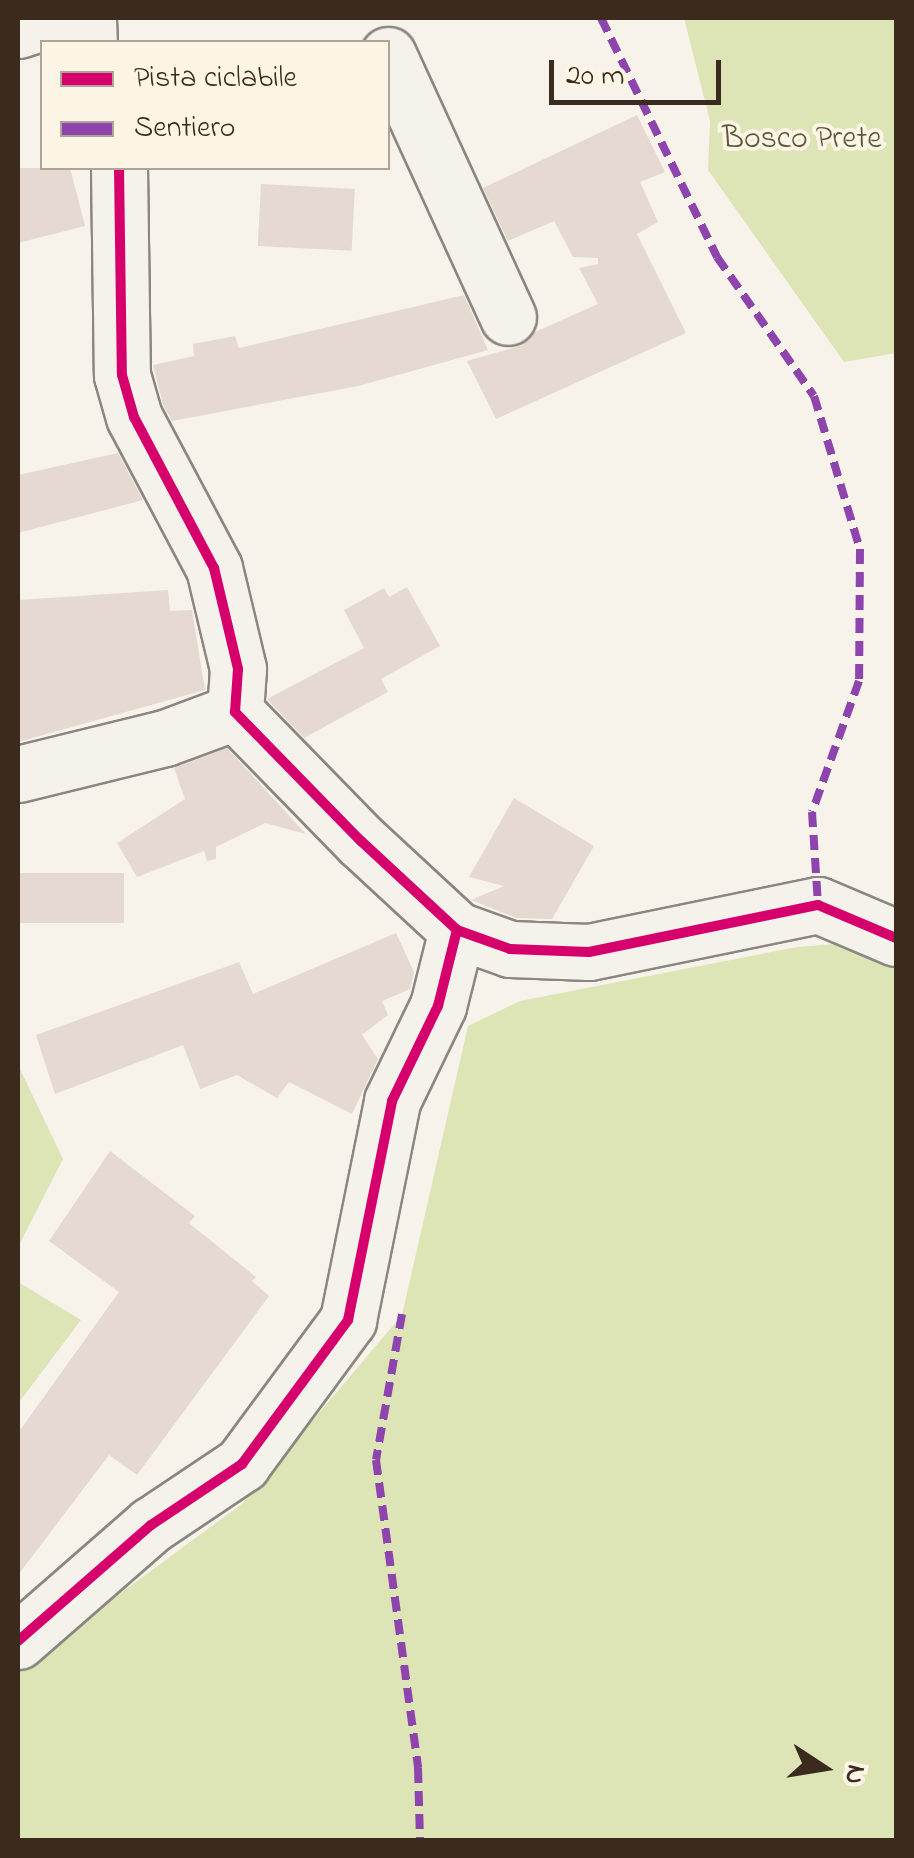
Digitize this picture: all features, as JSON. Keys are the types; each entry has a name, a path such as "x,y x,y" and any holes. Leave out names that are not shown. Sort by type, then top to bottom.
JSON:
{"street":[{"path":"18,30 54,18"},
{"path":"390,59 508,317"},
{"path":"120,170 122,375 134,416 214,568 238,669 235,712 457,930 510,949 589,952 818,905 896,938"},
{"path":"18,774 165,738 235,712"},
{"path":"18,1641 151,1525 242,1464 348,1320 392,1102 438,1006 457,930"}],"green space":[{"name":"Bosco Prete","path":"684,18 896,18 896,353 844,362 708,170 710,121"},
{"path":"896,939 896,1840 18,1840 18,1669 243,1503 402,1315 468,1026 520,1001 797,947"},
{"path":"18,1065 63,1159 18,1247"},
{"path":"18,1282 81,1320 20,1401 18,1400"}],"building":[{"path":"637,115 665,172 640,182 658,222 637,234 686,333 496,419 467,361 520,346 535,332 598,304 579,268 598,264 598,258 573,257 554,221 508,241 483,188"},
{"path":"18,168 71,170 85,226 18,243"},
{"path":"261,184 355,189 352,251 258,246"},
{"path":"464,295 488,350 358,386 172,421 163,405 153,365 194,356 193,344 235,336 239,348"},
{"path":"118,453 143,500 18,533 18,475"},
{"path":"407,587 440,646 381,679 388,692 304,738 267,699 364,648 344,610 384,588 389,597"},
{"path":"168,590 170,611 192,610 205,690 18,742 18,600"},
{"path":"227,748 306,834 265,823 216,847 216,859 207,861 204,851 137,877 117,843 185,799 174,768"},
{"path":"514,798 594,846 552,919 516,918 471,900 504,886 469,877"},
{"path":"18,873 124,873 124,923 18,923"},
{"path":"396,933 414,972 410,989 382,1001 388,1015 362,1035 378,1059 352,1114 289,1082 277,1098 237,1075 200,1089 183,1045 55,1094 36,1035 239,962 253,994"},
{"path":"110,1151 195,1216 189,1223 256,1277 252,1281 269,1296 137,1475 109,1455 18,1575 18,1433 119,1292 49,1241"}],"marked path":[{"path":"601,18 717,257 814,396 860,549 859,681 812,812 818,905"},
{"path":"402,1314 376,1460 418,1768 420,1840"}],"cycle path":[{"path":"119,170 122,375 134,417 214,568 238,669 235,712 361,841 457,930 510,949 589,952 818,905 896,938"},
{"path":"18,1641 151,1525 242,1464 348,1320 392,1101 438,1006 457,930"}]}
